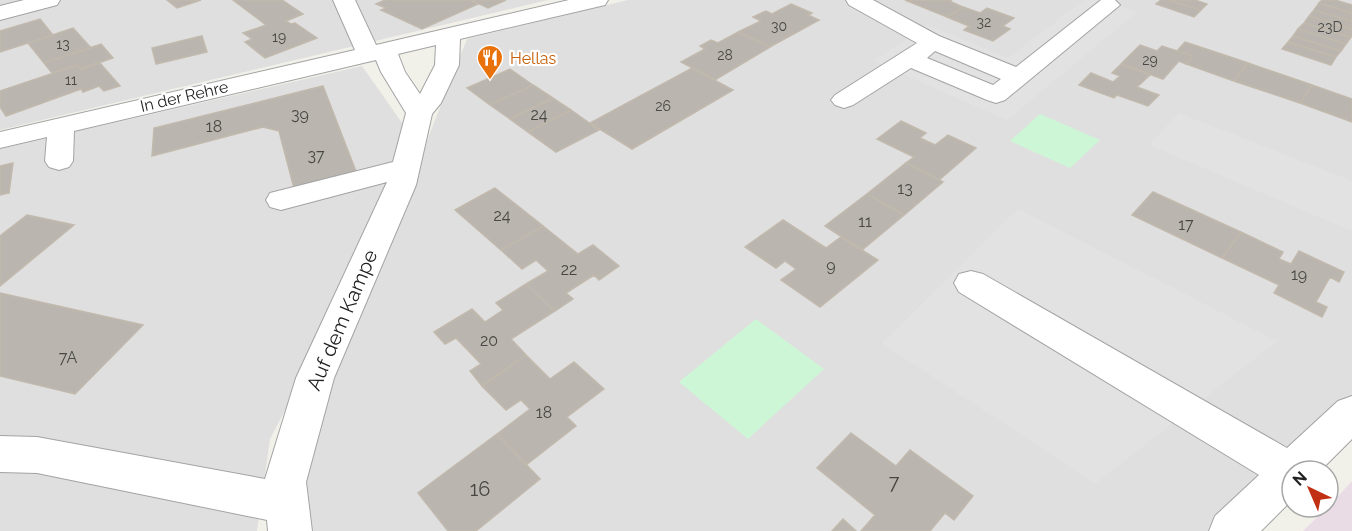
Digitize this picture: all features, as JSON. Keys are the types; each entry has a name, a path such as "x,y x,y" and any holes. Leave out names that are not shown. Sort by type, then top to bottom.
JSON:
{"street":[{"path":"0,13 49,0"},
{"path":"344,0 377,53 393,72 419,113"},
{"name":"In der Rehre","path":"0,140 597,0"},
{"path":"857,0 933,42 1019,77"},
{"path":"909,59 996,95 1109,5"},
{"name":"Auf dem Kampe","path":"289,518 285,482 315,378 401,184 419,113 428,103 447,65 448,36"},
{"path":"844,100 933,42"},
{"path":"59,161 60,125"},
{"path":"281,200 406,168"},
{"path":"971,283 1280,464"},
{"path":"1304,459 1352,413"},
{"path":"0,454 37,454 289,518"},
{"path":"1231,531 1280,483"}],"shaded area":[{"path":"0,0 548,0 0,130"},
{"path":"628,0 1352,0 1352,439 1314,459 1280,459 1280,485 1239,531 300,531 293,481 467,39"},
{"path":"1084,0 1102,0 1137,12 1007,120 873,61 927,25 1008,58"},
{"path":"362,66 405,127 385,219 270,439 257,531 0,531 0,149"},
{"path":"1179,113 1352,181 1352,231 1149,145"},
{"path":"1018,209 1277,341 1095,484 882,343"},
{"path":"1352,481 1352,531 1303,531 1316,519 1340,519 1340,494"}],"green space":[{"path":"1040,114 1100,140 1070,168 1010,141"},
{"path":"756,319 824,369 748,439 679,382"}],"building":[{"path":"167,0 201,0 177,8"},
{"path":"233,0 282,0 303,14 286,21 291,24 295,23 317,38 265,58 245,42 252,39 243,33 266,25"},
{"path":"385,0 470,0 478,4 422,29 381,10 386,8 376,4"},
{"path":"471,0 506,0 488,8"},
{"path":"905,0 952,0 949,1 963,7 947,17"},
{"path":"1161,0 1201,10 1194,17 1156,4"},
{"path":"1168,0 1195,0 1207,4 1201,10"},
{"path":"1322,0 1335,0 1352,5 1352,13 1319,3"},
{"path":"1319,3 1352,13 1352,21 1314,10"},
{"path":"791,4 812,13 808,15 819,20 770,47 738,32 761,21 753,17 766,11 772,14"},
{"path":"963,7 980,13 987,8 1014,18 1003,26 1010,29 993,41 964,30 969,26 947,17"},
{"path":"1314,10 1352,21 1352,29 1309,16"},
{"path":"1309,16 1352,29 1352,35 1351,37 1304,23"},
{"path":"40,19 53,35 0,52 0,31"},
{"path":"1304,23 1351,37 1346,44 1298,29"},
{"path":"73,28 91,48 44,63 28,43"},
{"path":"1298,29 1346,44 1341,51 1293,36"},
{"path":"738,32 770,47 715,80 681,62 705,49 700,46 711,40 718,43"},
{"path":"202,36 207,52 156,64 152,48"},
{"path":"1293,36 1341,51 1336,57 1288,42"},
{"path":"1185,42 1248,63 1234,81 1186,64 1193,56 1177,51"},
{"path":"1288,42 1336,57 1331,65 1282,49"},
{"path":"101,44 113,58 81,69 78,65 52,73 44,63"},
{"path":"1140,45 1157,51 1162,46 1193,56 1186,64 1179,61 1163,79 1121,64"},
{"path":"99,62 120,86 104,91 99,86 83,92 81,89 6,116 0,107 0,91 78,65 81,69"},
{"path":"1248,63 1312,85 1300,103 1234,81"},
{"path":"1121,64 1150,75 1137,87 1159,95 1148,106 1117,95 1114,98 1079,85 1091,73 1113,82 1120,76 1112,73"},
{"path":"692,68 733,90 632,149 590,123"},
{"path":"510,69 533,85 490,105 467,88"},
{"path":"533,85 553,98 510,119 490,105"},
{"path":"1312,85 1352,99 1352,122 1300,103"},
{"path":"323,86 357,174 295,192 279,131 263,127 152,156 154,128"},
{"path":"553,98 571,110 528,132 510,119"},
{"path":"571,110 599,130 556,152 528,132"},
{"path":"901,121 926,133 920,138 935,145 948,135 976,148 939,180 906,163 914,157 877,139"},
{"path":"13,163 9,193 0,195 0,166"},
{"path":"906,163 943,182 904,215 867,194"},
{"path":"495,188 543,226 501,250 455,210"},
{"path":"1153,192 1241,232 1222,258 1132,215"},
{"path":"867,194 904,215 862,250 825,226"},
{"path":"27,215 74,225 0,286 0,236"},
{"path":"783,220 826,248 841,237 878,260 820,307 781,280 796,269 785,261 776,268 745,247"},
{"path":"543,226 578,254 593,245 619,266 599,280 594,275 566,293 573,299 555,311 526,284 548,271 536,260 522,269 501,250"},
{"path":"1241,232 1283,252 1279,259 1291,264 1299,251 1344,272 1339,282 1330,277 1316,302 1327,307 1322,317 1274,293 1279,285 1222,258"},
{"path":"526,284 555,311 511,339 526,355 482,386 470,371 481,364 456,338 445,344 434,332 472,309 485,322 503,310 496,303"},
{"path":"0,293 143,325 75,394 0,376"},
{"path":"526,355 550,379 574,362 604,389 567,417 576,426 526,465 497,434 530,409 521,400 506,410 482,386"},
{"path":"851,433 896,466 910,450 973,496 954,520 945,513 930,531 861,531 875,515 817,468"},
{"path":"497,434 540,479 476,531 448,531 418,493"},
{"path":"843,519 856,531 832,531"}],"place":[{"name":"Hellas","path":"490,81"}]}
